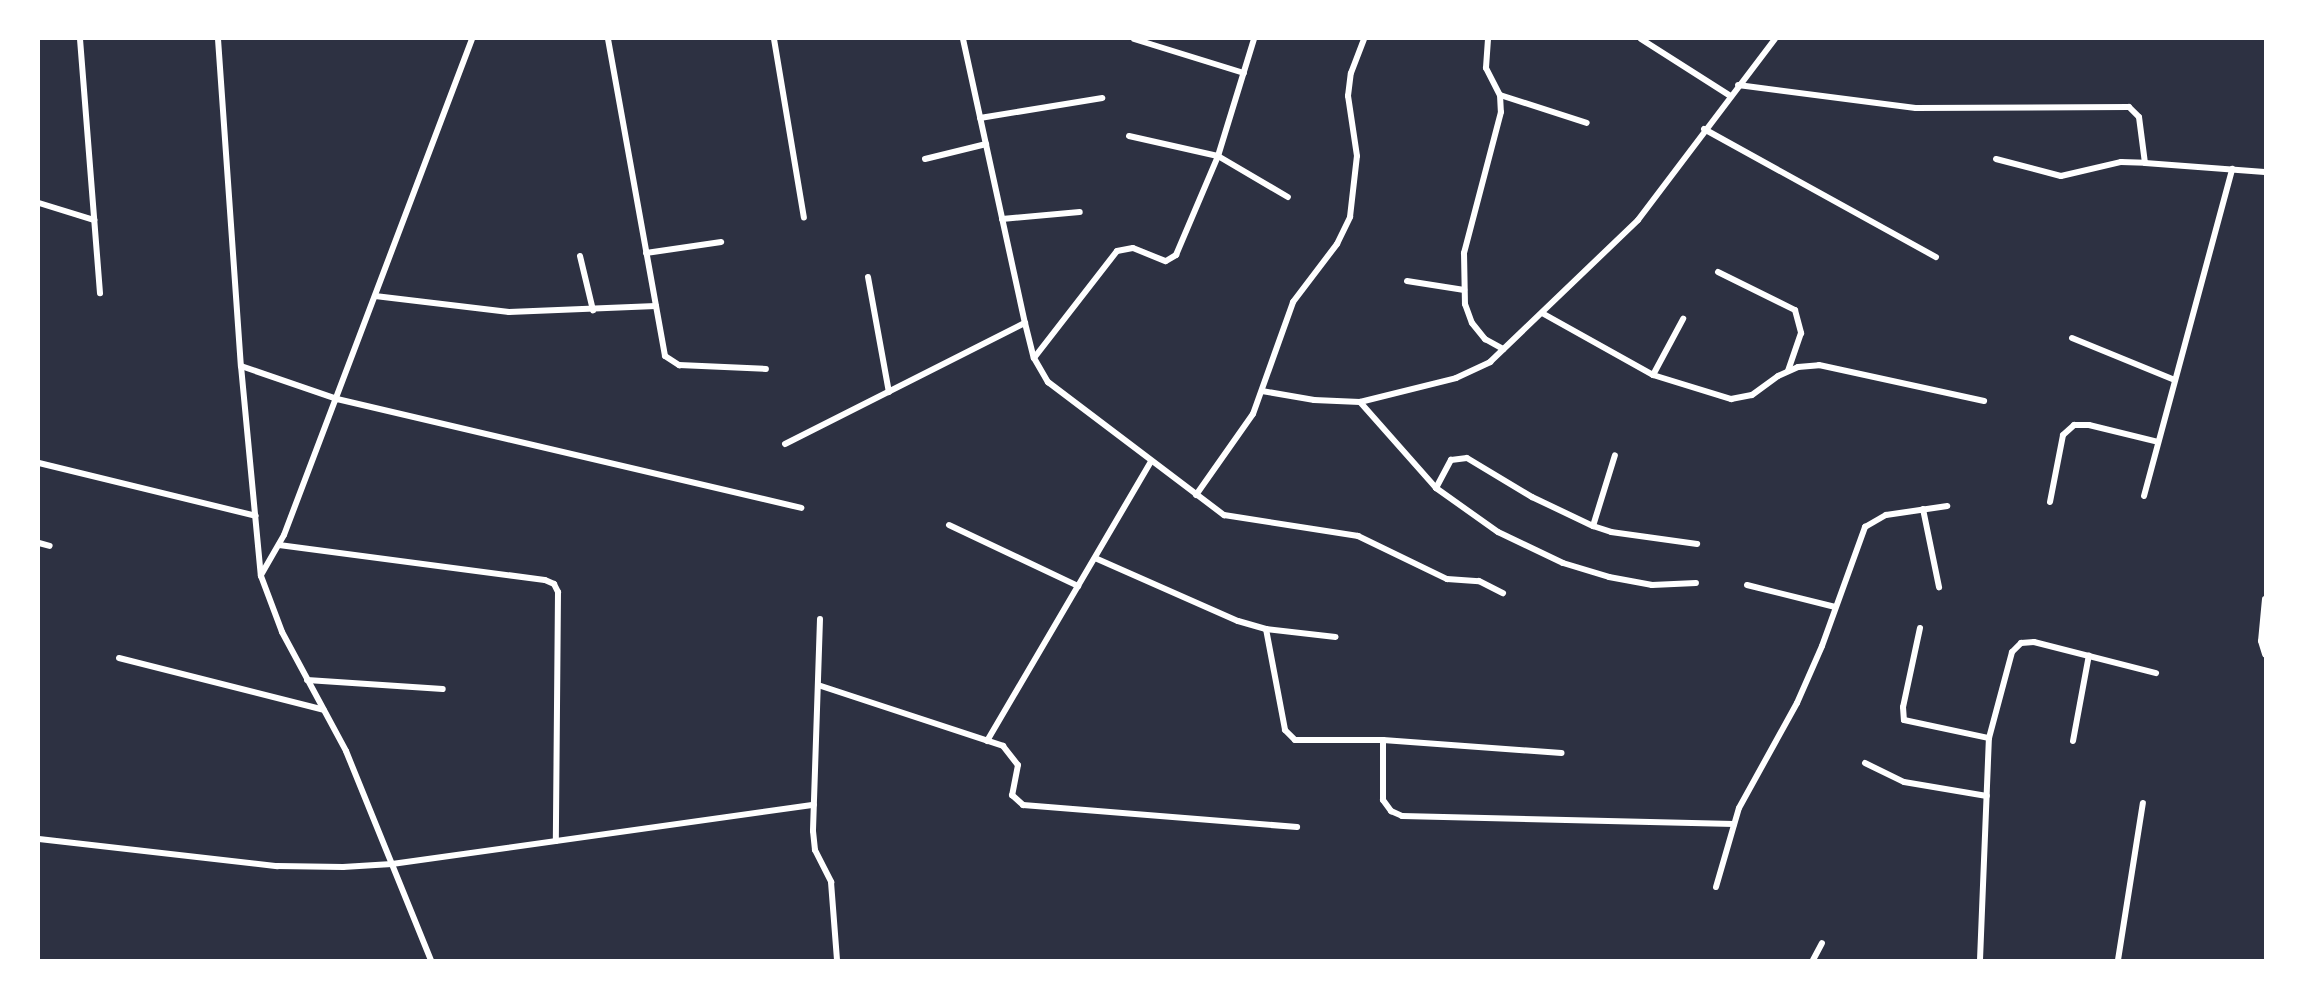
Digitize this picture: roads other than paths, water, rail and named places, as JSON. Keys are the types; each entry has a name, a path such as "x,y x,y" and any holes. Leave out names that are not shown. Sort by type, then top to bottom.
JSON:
{"street":[{"path":"80,39 100,293"},
{"path":"218,39 241,366 261,576 270,606 346,751 431,960"},
{"path":"261,576 279,545 337,399 472,39"},
{"path":"608,39 646,253 668,360 679,365 766,369"},
{"path":"774,39 804,218"},
{"path":"963,39 1024,323 1034,358 1048,382 1224,515 1358,536 1447,579 1479,581 1503,593"},
{"path":"1134,39 1244,73"},
{"path":"1034,358 1117,251 1133,248 1166,261 1176,255 1218,156 1254,39"},
{"path":"1196,495 1253,414 1293,303 1337,244 1350,217 1356,156 1348,96 1351,73 1364,39"},
{"path":"1488,39 1486,68 1500,95 1498,128 1464,253 1464,290 1472,323 1485,339 1503,350"},
{"path":"1641,39 1729,95"},
{"path":"1262,391 1314,400 1360,402 1456,378 1490,362 1638,220 1729,95 1775,39"},
{"path":"1738,85 1916,108 2128,107 2139,117 2145,163"},
{"path":"1500,95 1587,123"},
{"path":"980,118 1102,98"},
{"path":"1704,129 1936,257"},
{"path":"1129,136 1218,156 1288,197"},
{"path":"925,159 986,144"},
{"path":"1996,159 2061,177 2121,162 2265,172"},
{"path":"2144,496 2232,170"},
{"path":"39,202 94,220"},
{"path":"1002,219 1080,212"},
{"path":"646,253 721,242"},
{"path":"580,256 593,310"},
{"path":"1718,272 1795,310 1801,333 1788,371"},
{"path":"868,277 889,392"},
{"path":"1407,281 1464,290"},
{"path":"375,296 509,312 656,306"},
{"path":"1542,313 1653,375 1742,399 1788,371 1819,365 1984,401"},
{"path":"1653,375 1683,319"},
{"path":"785,444 1024,323"},
{"path":"2072,338 2175,380"},
{"path":"241,366 337,399 801,508"},
{"path":"1360,402 1436,488 1498,532 1563,563 1652,585 1696,583"},
{"path":"2050,502 2063,435 2074,425 2158,442"},
{"path":"1593,526 1616,455"},
{"path":"1436,488 1451,460 1467,458 1532,496 1593,526 1611,532 1697,544"},
{"path":"987,741 1151,461"},
{"path":"39,463 256,516"},
{"path":"1716,887 1734,824 1756,770 1797,703 1865,527 1886,515 1947,506"},
{"path":"1923,509 1939,586"},
{"path":"949,525 1078,586"},
{"path":"39,543 50,546"},
{"path":"279,545 545,580 554,584 558,592 556,841"},
{"path":"1095,558 1238,621 1266,629 1335,637"},
{"path":"1748,585 1835,608"},
{"path":"2265,599 2261,641 2265,654"},
{"path":"820,619 814,805 815,850 833,891 837,960"},
{"path":"1920,628 1903,707 1904,720 1989,738"},
{"path":"1266,629 1290,736 1301,742 1383,740 1562,753"},
{"path":"1980,960 1989,738 2016,646 2034,642 2156,673"},
{"path":"2073,741 2089,655"},
{"path":"119,658 324,710"},
{"path":"307,680 443,689"},
{"path":"818,685 1004,746 1015,757 1018,765 1012,795 1023,805 1297,827"},
{"path":"1383,740 1383,800 1390,811 1402,816 1734,824"},
{"path":"1865,763 1904,782 1987,796"},
{"path":"2118,960 2144,803"},
{"path":"39,839 277,866 392,864 814,805"},
{"path":"1813,960 1822,943"}]}
